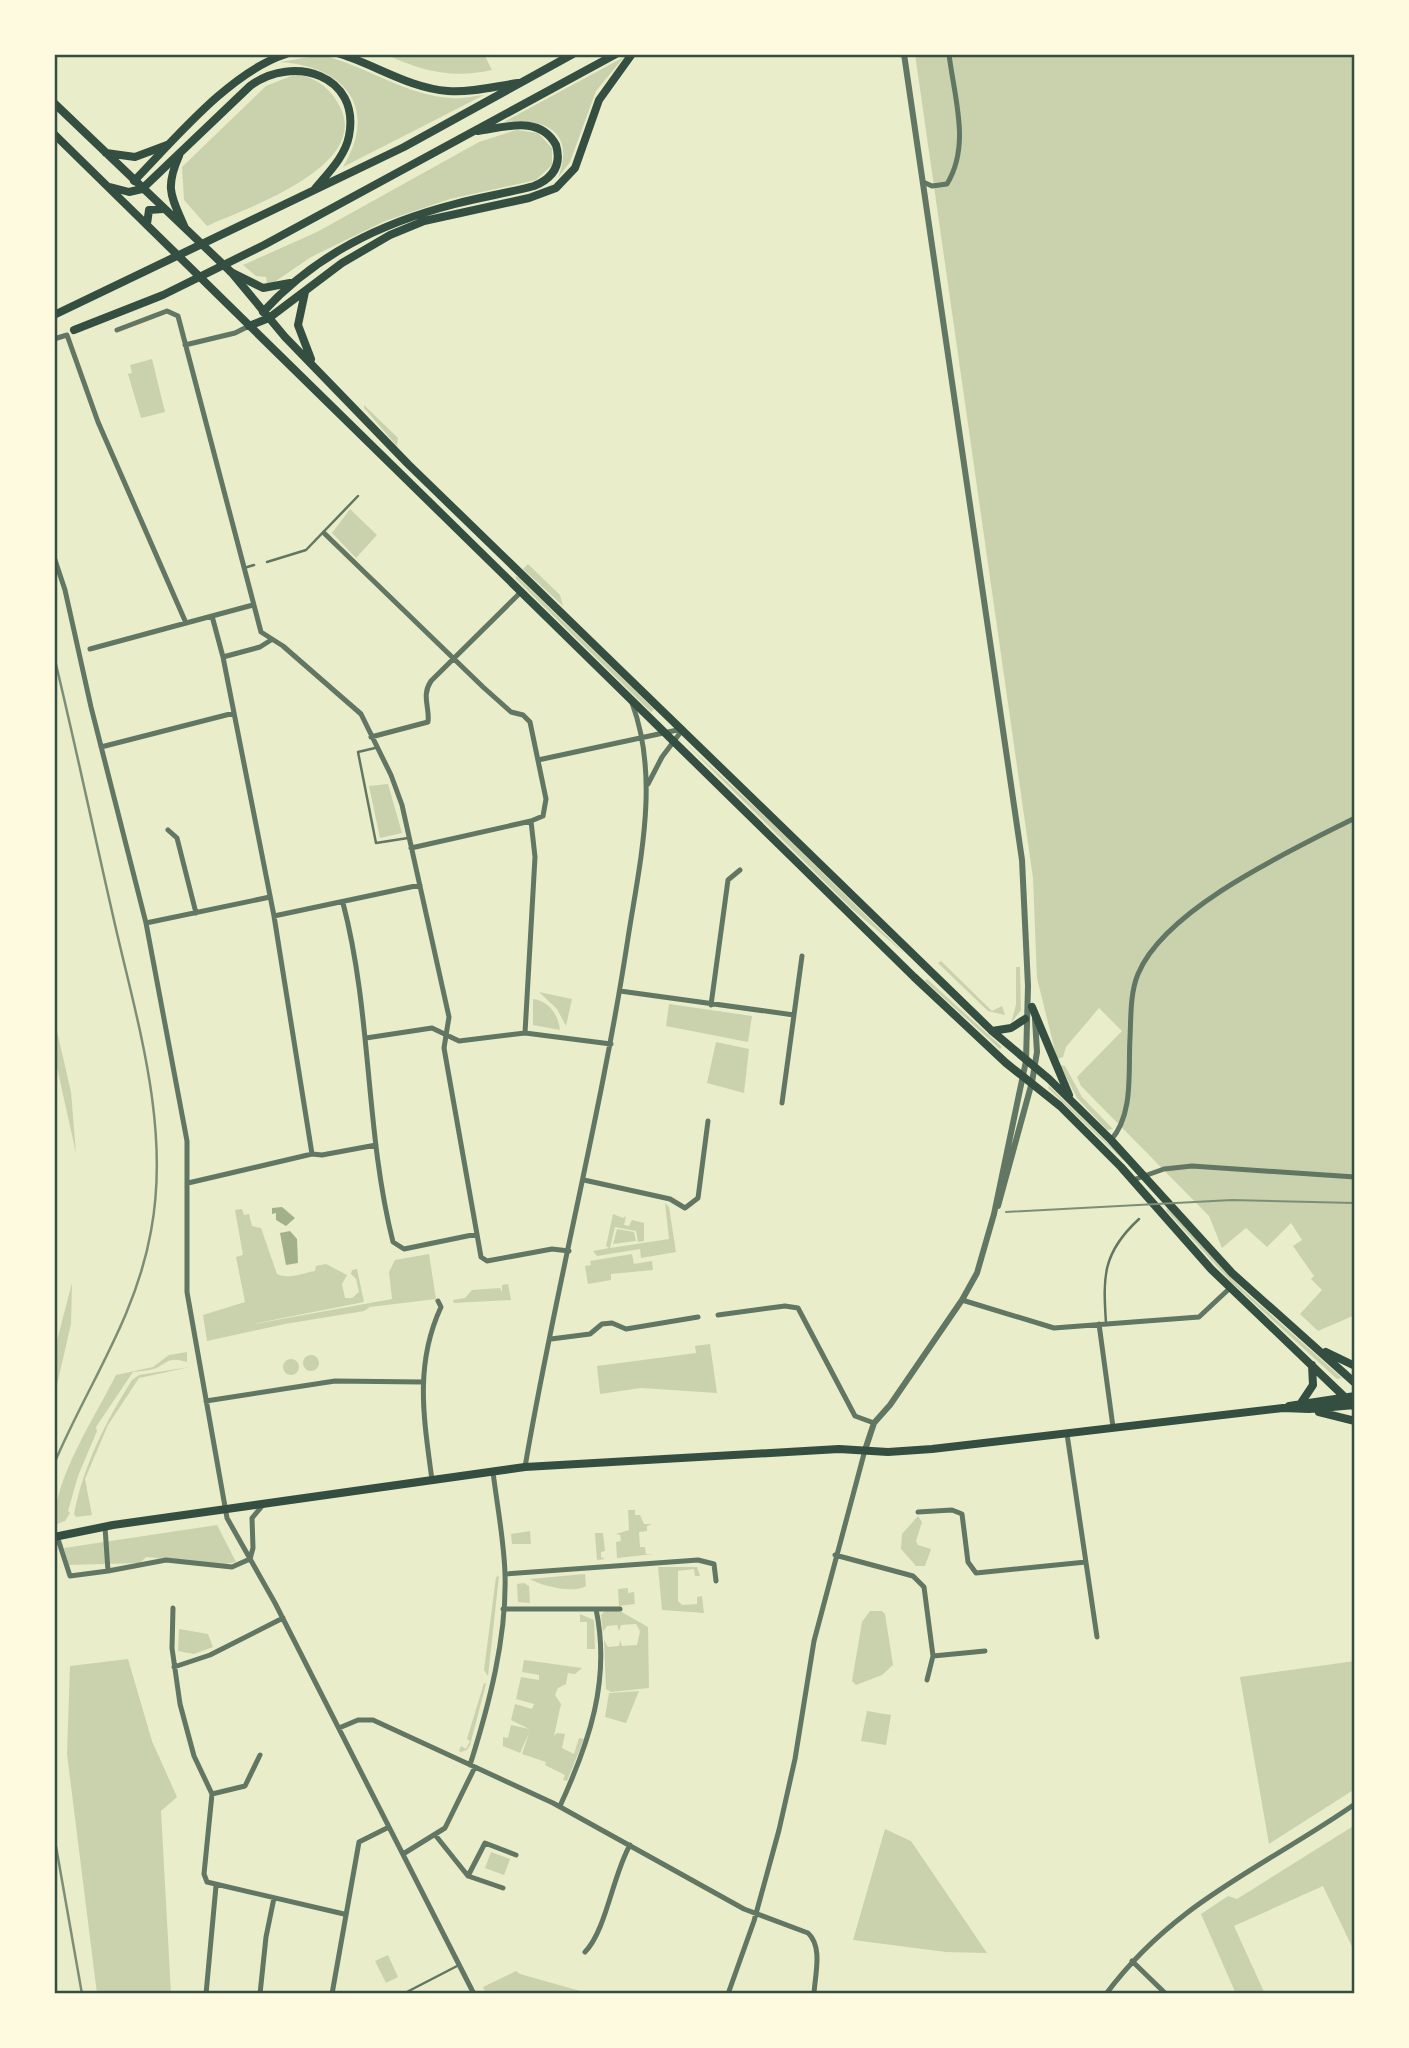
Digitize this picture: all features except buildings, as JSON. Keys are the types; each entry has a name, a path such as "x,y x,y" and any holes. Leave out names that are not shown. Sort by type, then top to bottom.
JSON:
{"main road":[{"path":"133,211 129,191 134,181 167,145 244,76 264,63 286,54"},
{"path":"340,54 413,83 441,91 461,92 525,82"},
{"path":"54,315 311,193 525,82 573,54"},
{"path":"74,330 163,295 332,209 615,54"},
{"path":"249,326 305,292 342,263 424,221 529,198 556,188 575,168 599,100 632,54"},
{"path":"110,187 129,191 142,189 262,77 288,69 309,71 324,78 339,92 350,124 342,152 311,193"},
{"path":"54,103 231,272 266,315 408,464 992,1031 1111,1140 1225,1266 1355,1383"},
{"path":"266,315 290,283 355,240 414,215 534,186 550,177 556,167 556,145 540,128 518,125 472,132"},
{"path":"54,134 914,976 1024,1077 1060,1106 1133,1180 1230,1288 1353,1402"},
{"path":"105,153 135,157 167,145"},
{"path":"179,156 171,175 169,190 188,233"},
{"path":"147,224 149,210 163,209"},
{"path":"231,272 264,288 290,283"},
{"path":"305,292 298,325 314,365"},
{"path":"914,976 925,966"},
{"path":"1032,1007 1071,1101"},
{"path":"992,1031 1011,1028 1025,1019"},
{"path":"1302,1335 1332,1355 1355,1366"},
{"path":"1301,1403 1313,1385 1312,1365"},
{"path":"1283,1408 1301,1403 1353,1402"},
{"path":"55,1537 105,1527 525,1467 831,1449 969,1446 1113,1427 1283,1408 1310,1409 1353,1402"},
{"path":"1310,1409 1355,1421"}],"street":[{"path":"728,1994 756,1913 793,1766 814,1641 865,1450 874,1423 890,1405 962,1300 977,1273 994,1214 1026,1061 1025,1019 1028,986 1022,860 905,54"},
{"path":"923,182 932,186 947,184 958,163 959,131 949,54"},
{"path":"117,330 167,311 176,313 261,632 314,671 361,714 402,805 449,1017 443,1048 481,1257 485,1261 552,1249 569,1251"},
{"path":"185,345 234,333 249,326"},
{"path":"54,339 67,335 98,422 186,623"},
{"path":"324,533 511,712 523,715 530,722 546,799 543,816 411,848"},
{"path":"54,556 65,590 101,747 146,923 187,1140 187,1293 225,1511 283,1618 474,1994"},
{"path":"371,737 425,725 429,718 426,688 522,591"},
{"path":"90,649 253,605"},
{"path":"212,616 223,657 274,916 312,1154"},
{"path":"223,657 271,640"},
{"path":"525,1467 620,991 647,787 643,738 629,695"},
{"path":"101,747 234,713"},
{"path":"538,760 682,729"},
{"path":"647,787 657,764 682,729"},
{"path":"1111,1140 1125,1120 1134,987 1148,954 1158,940 1180,921 1253,872 1355,818"},
{"path":"525,1033 536,857 531,821"},
{"path":"167,830 177,838 196,913"},
{"path":"711,1005 728,880 740,870"},
{"path":"274,916 420,885"},
{"path":"146,923 270,897"},
{"path":"343,903 355,952 376,1144 393,1240 401,1249 477,1234"},
{"path":"782,1103 802,956"},
{"path":"994,1214 1001,1200 1035,1068 1037,1041 1028,986"},
{"path":"620,991 794,1015"},
{"path":"366,1038 432,1028 459,1041 525,1033 611,1044"},
{"path":"584,1180 670,1199 685,1208 698,1198 708,1121"},
{"path":"188,1183 312,1154 322,1155 376,1144"},
{"path":"1133,1180 1164,1169 1201,1167 1355,1177"},
{"path":"962,1300 1045,1326 1103,1324 1199,1317 1230,1288"},
{"path":"432,1480 422,1382 435,1320 441,1307 438,1301"},
{"path":"718,1315 785,1306 798,1308 855,1416 874,1423"},
{"path":"551,1339 590,1334 602,1325 612,1323 626,1329 698,1317"},
{"path":"1103,1324 1113,1427"},
{"path":"206,1401 335,1381 422,1382"},
{"path":"1067,1434 1097,1637"},
{"path":"403,1854 436,1836 452,1819 472,1766 493,1679 505,1574 493,1472"},
{"path":"250,1559 253,1548 251,1518 258,1508 267,1504"},
{"path":"918,1512 952,1510 962,1514 968,1562 976,1573 1086,1562"},
{"path":"105,1527 108,1571"},
{"path":"55,1537 70,1576 166,1560 232,1567 250,1559"},
{"path":"835,1555 913,1576 924,1587 933,1656 927,1680"},
{"path":"505,1574 698,1560 713,1563 716,1581"},
{"path":"173,1608 174,1667 186,1730 212,1794 204,1874 207,1882 344,1914"},
{"path":"503,1609 620,1609"},
{"path":"560,1806 585,1749 597,1705 600,1661 596,1609"},
{"path":"174,1667 210,1655 283,1618"},
{"path":"933,1656 985,1651"},
{"path":"339,1728 358,1720 373,1720 560,1806 756,1913 808,1933 815,1940 814,1994"},
{"path":"212,1794 245,1786 260,1755"},
{"path":"1106,1994 1132,1961 1192,1906 1355,1804"},
{"path":"332,1994 344,1914 359,1842 389,1827"},
{"path":"436,1836 468,1875 503,1888"},
{"path":"468,1875 485,1843 516,1855"},
{"path":"585,1952 597,1932 617,1871 630,1845"},
{"path":"206,1994 216,1886"},
{"path":"260,1994 266,1937 274,1898"},
{"path":"1132,1961 1166,1994"}],"lane":[{"path":"267,562 303,553 358,496"},
{"path":"244,568 254,565"},
{"path":"375,748 358,752 376,843 409,838"},
{"path":"1103,1324 1105,1267 1124,1234 1139,1219"},
{"path":"403,1994 459,1965"}],"shaded area":[{"path":"385,54 484,54 492,70 463,74 437,72"},
{"path":"915,54 1355,54 1355,1315 1318,1331 1300,1314 1322,1290 1311,1279 1314,1276 1293,1246 1302,1240 1291,1223 1267,1247 1246,1228 1222,1248 1209,1216 1081,1086 1077,1077 1122,1031 1099,1008 1066,1047 1063,1057 1057,1059 1037,978 1033,878"},
{"path":"321,55 418,92 456,98 484,95 343,167 353,146 357,126 356,109 349,94 338,81 322,72 303,65 280,62"},
{"path":"624,57 596,91 570,162 558,178 563,162 563,149 560,139 553,131 532,122 504,122"},
{"path":"296,74 311,78 323,86 341,109 345,130 337,150 298,183 207,226 184,200 182,167 266,86"},
{"path":"516,130 538,133 552,148 552,165 536,180 450,199 385,221 311,257 273,283 267,284 266,277 256,276 243,265 317,232 479,142"},
{"path":"152,359 165,412 141,418 128,374 132,373 130,365"},
{"path":"364,405 398,438 397,446 364,408"},
{"path":"350,509 377,535 356,558 332,533"},
{"path":"528,564 560,595 563,606 523,569"},
{"path":"517,576 654,709 651,712 515,578"},
{"path":"683,741 774,825 905,954 851,908"},
{"path":"388,784 402,833 380,838 369,786"},
{"path":"941,961 992,1011 1002,1006 1005,1015 988,1011 938,963"},
{"path":"1016,967 1020,967 1021,1010 1011,1023 1016,1005"},
{"path":"927,979 1002,1047 1000,1049 925,981"},
{"path":"539,992 572,999 566,1026 557,1009"},
{"path":"533,999 544,1002 552,1009 560,1030 533,1025"},
{"path":"669,1004 752,1016 748,1042 666,1026"},
{"path":"54,1018 71,1092 76,1153 54,1054"},
{"path":"716,1042 749,1049 744,1093 707,1083"},
{"path":"1060,1065 1065,1066 1082,1097 1113,1129 1107,1130 1077,1098"},
{"path":"1049,1086 1123,1158 1123,1160 1048,1088"},
{"path":"665,1203 669,1207 676,1252 641,1258 640,1249 597,1256 593,1251 609,1248 606,1246 613,1214 623,1218 626,1216 624,1225 629,1226 632,1220 644,1223 644,1241 638,1242 636,1231 615,1227 610,1248 669,1239"},
{"path":"282,1207 295,1218 286,1226 276,1220 276,1213 272,1214 272,1208"},
{"path":"1168,1208 1243,1290 1342,1378 1337,1379 1232,1283 1166,1210"},
{"path":"242,1209 244,1215 249,1214 252,1226 261,1228 277,1274 298,1275 315,1271 316,1266 326,1264 347,1275 342,1284 345,1298 352,1298 359,1292 356,1279 351,1274 352,1270 357,1269 364,1302 248,1325 392,1299 389,1272 395,1260 429,1254 436,1299 370,1307 364,1311 207,1341 203,1315 245,1302 236,1257 243,1255 235,1210"},
{"path":"617,1229 634,1232 636,1241 613,1244"},
{"path":"290,1231 297,1239 298,1263 286,1265 280,1233"},
{"path":"632,1254 634,1264 652,1261 653,1270 611,1274 611,1280 588,1284 585,1266 591,1265 590,1261"},
{"path":"72,1283 71,1324 54,1398 54,1352"},
{"path":"508,1284 511,1300 454,1303 453,1300 465,1298 472,1290 500,1288 502,1292 502,1285"},
{"path":"710,1344 717,1393 641,1388 600,1394 597,1366 696,1353 695,1346"},
{"path":"187,1352 187,1362 173,1360 153,1369 133,1372 96,1427 97,1431 78,1476 68,1511 70,1513 65,1521 54,1525 56,1507 68,1468 116,1375 153,1367 169,1355"},
{"path":"311,1355 317,1357 317,1369 311,1371 305,1369 303,1363 305,1357"},
{"path":"291,1359 297,1361 297,1373 291,1375 285,1373 283,1367 285,1361"},
{"path":"190,1367 139,1378 108,1425 85,1479 92,1515 76,1517 74,1514 83,1478 104,1428 132,1380 139,1375"},
{"path":"628,1510 635,1510 635,1515 640,1515 644,1524 652,1524 647,1526 647,1531 639,1532 640,1547 645,1547 646,1554 654,1554 617,1558 616,1542 621,1541 620,1535 616,1534 629,1530"},
{"path":"918,1516 922,1522 916,1541 918,1545 931,1549 925,1566 916,1566 901,1549 902,1534"},
{"path":"217,1525 236,1562 224,1564 146,1557 140,1563 69,1565 64,1548"},
{"path":"530,1531 531,1544 512,1544 511,1534"},
{"path":"595,1533 603,1533 605,1551 601,1552 601,1557 605,1559 597,1560"},
{"path":"658,1567 697,1567 700,1576 695,1576 694,1569 678,1571 678,1601 682,1605 697,1604 697,1597 702,1596 704,1613 662,1610"},
{"path":"585,1574 586,1586 574,1589 549,1586 530,1579"},
{"path":"499,1576 488,1676 484,1670 496,1577"},
{"path":"524,1583 529,1586 530,1603 518,1602 517,1584"},
{"path":"628,1588 628,1593 634,1592 635,1604 619,1606 618,1589"},
{"path":"605,1611 620,1611 648,1627 649,1688 611,1692 606,1689 604,1640 608,1647 619,1646 620,1640 622,1646 637,1645 640,1631 636,1624 621,1625 619,1631 617,1625 607,1626 603,1632 601,1615"},
{"path":"870,1611 882,1611 885,1614 893,1665 882,1675 856,1685 852,1681 862,1622"},
{"path":"580,1614 594,1620 595,1649 587,1649 587,1622 580,1622"},
{"path":"179,1629 208,1634 213,1647 194,1654 178,1651"},
{"path":"128,1659 152,1741 177,1797 161,1811 171,1994 97,1994 67,1754 70,1666"},
{"path":"524,1660 582,1668 575,1674 568,1673 566,1684 558,1688 555,1695 561,1704 554,1736 557,1733 565,1734 562,1748 574,1754 579,1738 584,1739 567,1781 563,1780 565,1775 545,1765 546,1762 522,1754 529,1733 520,1753 503,1746 503,1737 508,1738 511,1725 529,1729 511,1720 515,1704 532,1709 534,1704 516,1699 521,1677 539,1680 539,1675 522,1672"},
{"path":"1355,1661 1355,1789 1269,1844 1240,1677"},
{"path":"484,1683 486,1684 470,1745 467,1750 461,1752 461,1746 466,1749 470,1741 467,1739"},
{"path":"639,1691 626,1723 605,1717 609,1693"},
{"path":"867,1711 891,1715 886,1745 861,1741"},
{"path":"1355,1825 1355,1953 1323,1886 1234,1926 1265,1994 1236,1994 1201,1914 1228,1896 1237,1899"},
{"path":"885,1829 911,1841 987,1953 946,1952 853,1940"},
{"path":"491,1852 510,1859 504,1875 485,1868"},
{"path":"388,1955 398,1977 386,1983 375,1961"},
{"path":"516,1971 591,1994 486,1994 483,1987"}],"tram line":[{"path":"1006,1212 1232,1200 1355,1203"}],"railway":[{"path":"54,656 142,1041 157,1155 156,1193 144,1263 122,1322 54,1464"},
{"path":"54,1835 82,1994"}]}
